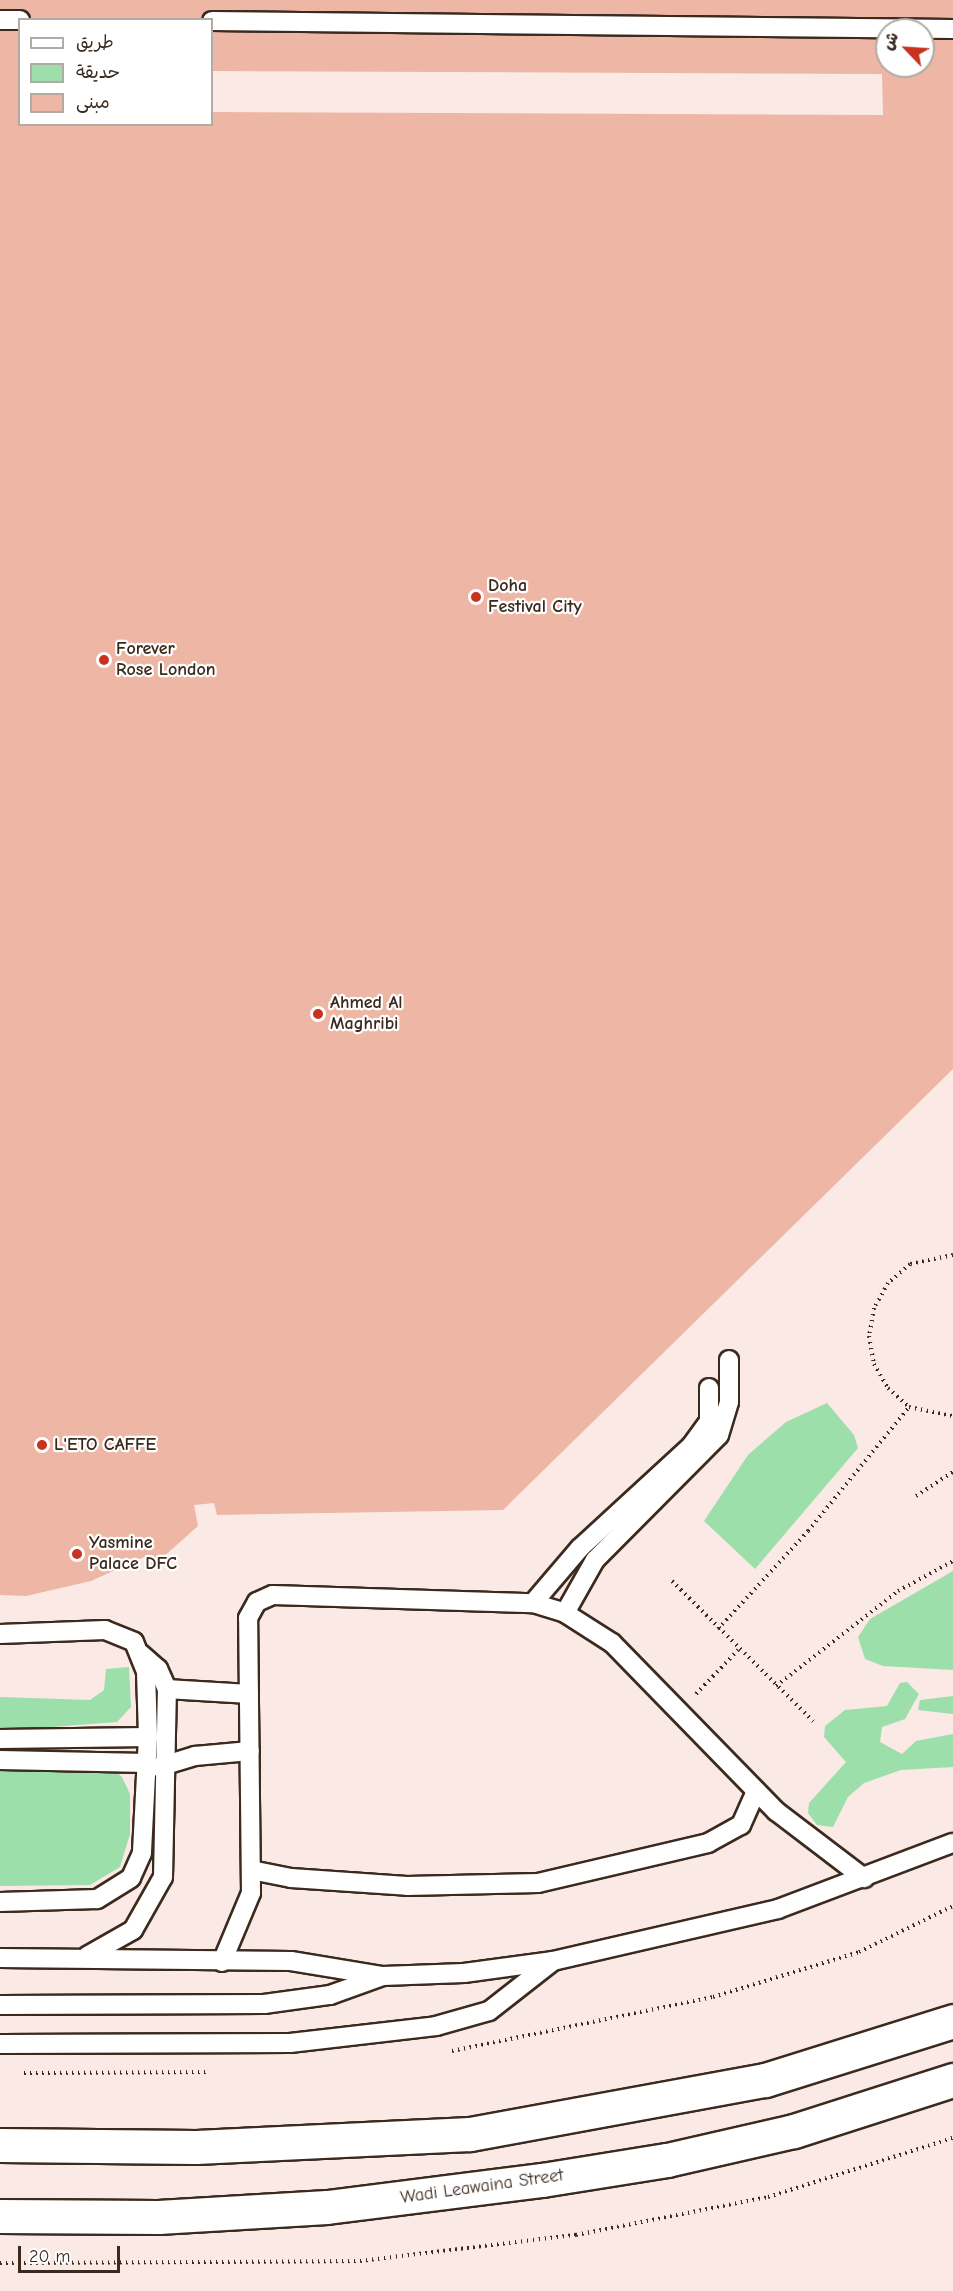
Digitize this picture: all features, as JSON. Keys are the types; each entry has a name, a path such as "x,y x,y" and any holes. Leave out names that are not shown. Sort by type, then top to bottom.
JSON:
{"main road":[{"path":"0,2145 196,2147 470,2134 765,2080 953,2021"},
{"name":"Wadi Leawaina Street","path":"0,2216 158,2217 327,2207 542,2180 667,2160 794,2131 953,2080"}],"lane":[{"path":"0,20 18,20"},
{"path":"213,21 953,29"},
{"path":"565,1613 595,1560 719,1435 729,1402 729,1360"},
{"path":"532,1603 580,1548 691,1446 709,1421 709,1388"},
{"path":"222,1962 244,1917 251,1870 248,1618 264,1597 532,1603 565,1613 612,1643 756,1791 864,1878"},
{"path":"0,1634 105,1630 134,1642 141,1654 158,1669 167,1689 169,1763 165,1857 156,1896 117,1942 80,1958"},
{"path":"0,1902 97,1899 122,1888 142,1853 148,1737 141,1654"},
{"path":"167,1689 249,1694"},
{"path":"0,1739 148,1737"},
{"path":"0,1760 147,1768 250,1751"},
{"path":"251,1870 291,1878 407,1886 538,1883 708,1843 741,1825 756,1791"},
{"path":"0,2005 264,2004 330,1995 383,1976 553,1961 778,1909 953,1843"},
{"path":"0,1958 322,1964 383,1976"},
{"path":"0,2044 290,2043 426,2027 489,2011 553,1961"}],"path":[{"path":"953,1254 910,1264 888,1283 874,1308 869,1336 874,1364 888,1388 909,1407 953,1416"},
{"path":"718,1629 808,1531 909,1407"},
{"path":"916,1496 953,1472"},
{"path":"776,1686 873,1608 953,1561"},
{"path":"672,1581 738,1650 813,1721"},
{"path":"680,1712 738,1650"},
{"path":"0,2263 360,2261 576,2235 768,2197 953,2138"}],"green space":[{"path":"827,1403 854,1435 858,1448 755,1569 704,1521 748,1455 786,1422"},
{"path":"953,1571 953,1670 883,1666 865,1659 858,1637 870,1619"},
{"path":"129,1667 131,1707 117,1722 0,1731 0,1697 90,1700 104,1690 106,1669"},
{"path":"907,1682 919,1694 905,1719 882,1727 880,1742 902,1754 916,1741 953,1734 953,1767 901,1770 864,1783 848,1797 833,1827 817,1825 808,1813 809,1803 846,1762 824,1737 825,1726 845,1710 887,1706 900,1683"},
{"path":"953,1696 953,1714 918,1710 920,1700"},
{"path":"0,1768 115,1771 122,1777 130,1794 130,1834 120,1867 90,1885 0,1886"}],"building":[{"name":"Doha Festival City","path":"0,0 953,0 953,1069 503,1510 217,1515 214,1503 194,1505 198,1526 152,1567 144,1557 91,1581 26,1596 0,1595","holes":["18,18 213,18 213,71 875,74 875,18 935,18 935,78 882,78 883,115 213,112 213,126 18,126"]}],"place":[{"name":"Doha Festival City","path":"476,597"},
{"name":"Forever Rose London","path":"104,660"},
{"name":"Ahmed Al Maghribi","path":"318,1014"},
{"name":"L'ETO CAFFE","path":"42,1445"},
{"name":"Yasmine Palace DFC","path":"77,1554"}]}
